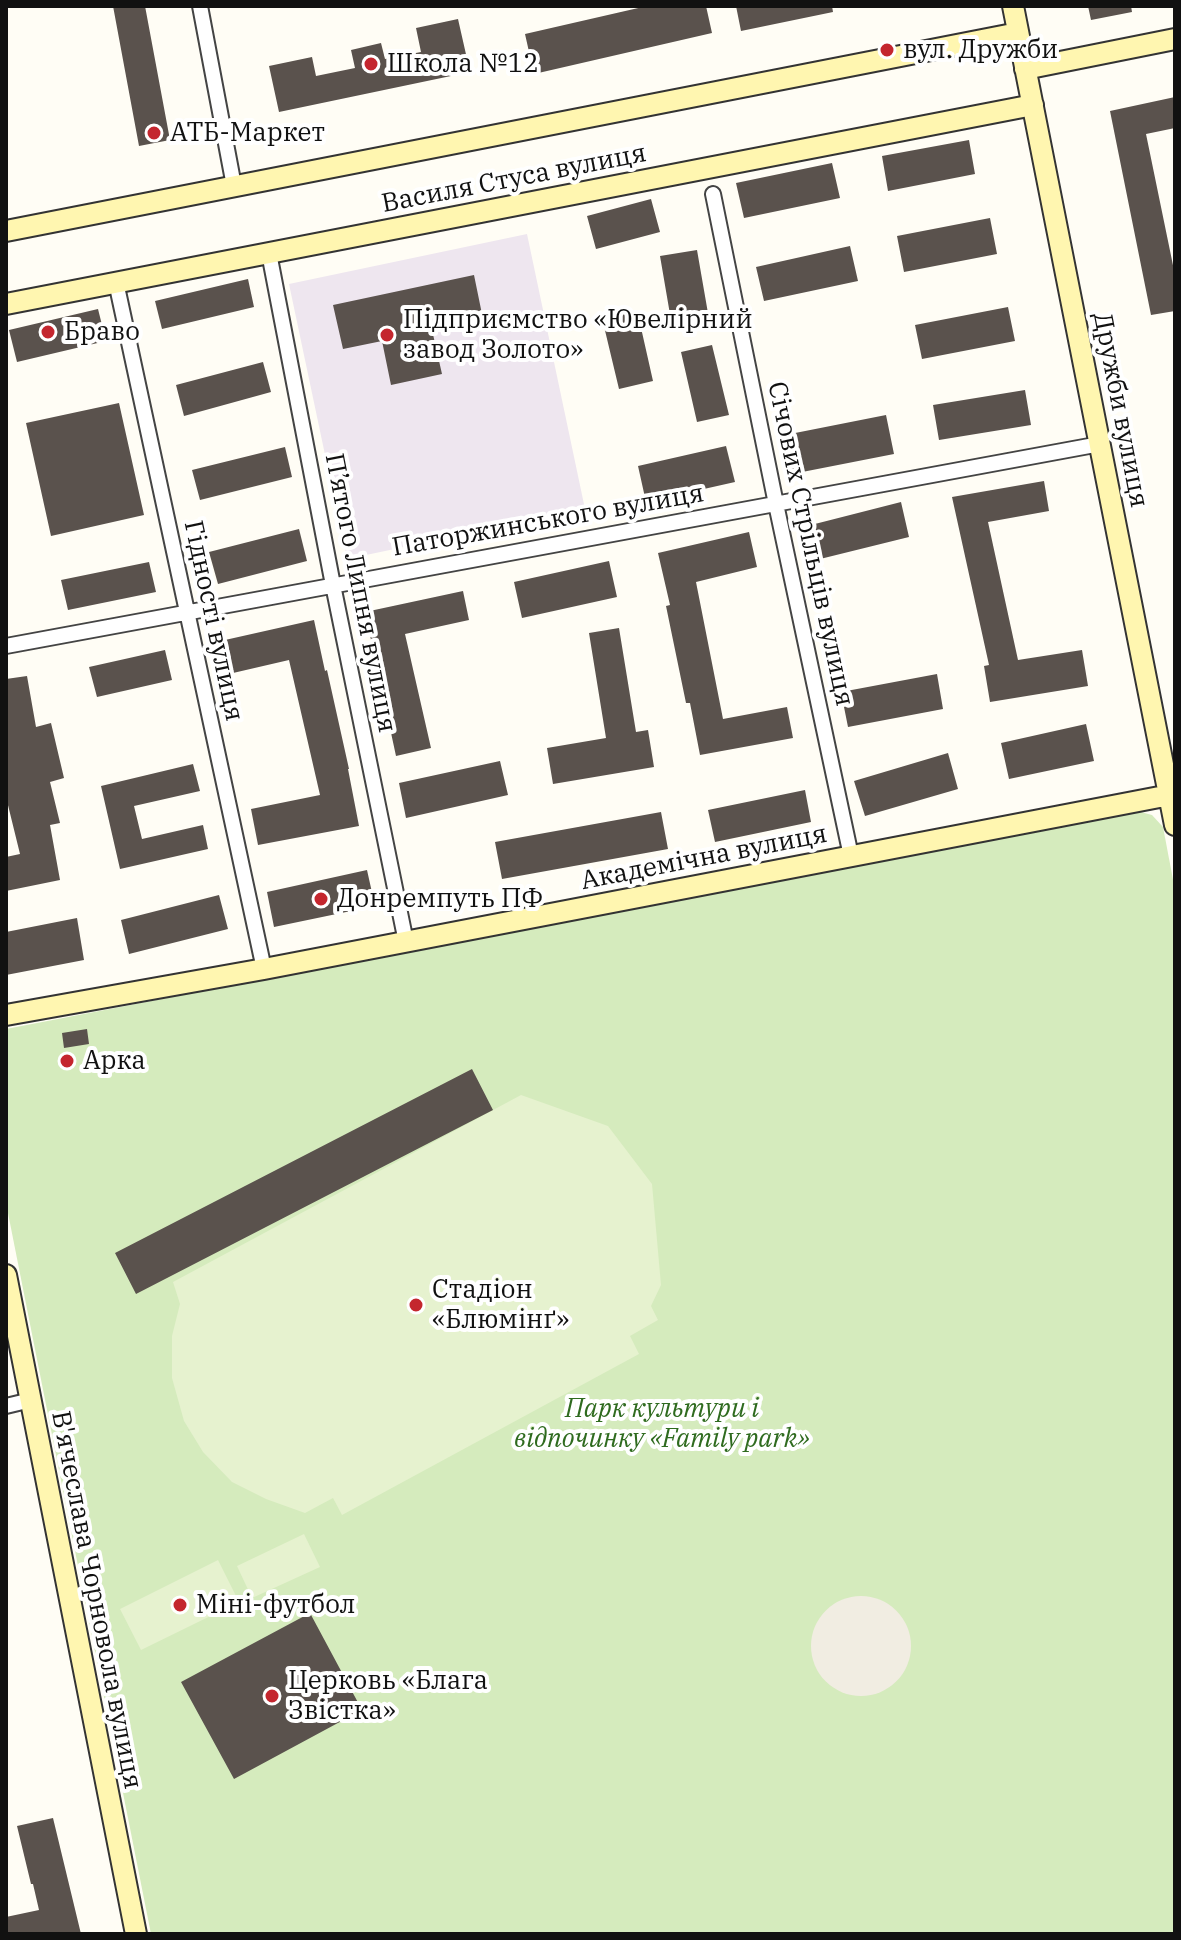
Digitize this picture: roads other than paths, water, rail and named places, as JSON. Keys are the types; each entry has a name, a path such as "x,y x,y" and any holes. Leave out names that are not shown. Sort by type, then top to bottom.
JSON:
{"street":[{"path":"200,6 234,186"},
{"name":"Дружби вулиця","path":"1013,6 1172,795 1175,825"},
{"name":"Василя Стуса вулиця","path":"6,231 1018,33"},
{"path":"1025,69 1175,39"},
{"name":"Василя Стуса вулиця","path":"6,304 1033,105"},
{"name":"Січових Стрільців вулиця","path":"713,194 851,856"},
{"name":"П’ятого Липня вулиця","path":"269,253 406,942"},
{"name":"Гідності вулиця","path":"116,282 264,969"},
{"name":"Паторжинського вулиця","path":"6,646 1100,444"},
{"name":"Академічна вулиця","path":"6,1015 264,969 1172,795"},
{"name":"В'ячеслава Чорновола вулиця","path":"6,1275 136,1934"},
{"path":"6,1406 31,1400"}],"place":[{"name":"вул. Дружби","path":"887,50"},
{"name":"Школа №12","path":"371,64"},
{"name":"АТБ-Маркет","path":"154,133"},
{"name":"Браво","path":"48,332"},
{"name":"Підприємство «Ювелірний завод Золото»","path":"387,335"},
{"name":"Донремпуть ПФ","path":"321,899"},
{"name":"Арка","path":"67,1061"},
{"name":"Стадіон «Блюмінґ»","path":"416,1305"},
{"name":"Міні-футбол","path":"180,1605"},
{"name":"Церковь «Блага Звістка»","path":"272,1696"}],"park label":[{"name":"Парк культури і відпочинку «Family park»","path":"662,1424"}]}
